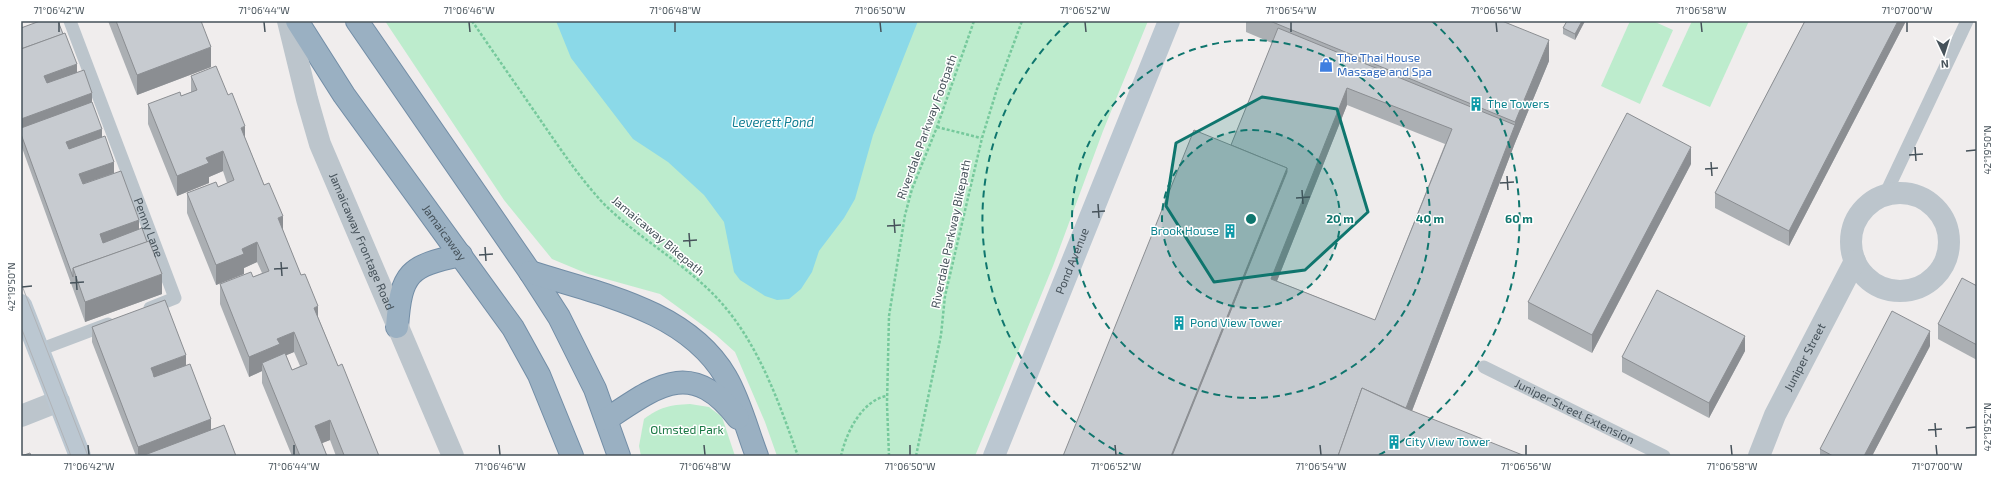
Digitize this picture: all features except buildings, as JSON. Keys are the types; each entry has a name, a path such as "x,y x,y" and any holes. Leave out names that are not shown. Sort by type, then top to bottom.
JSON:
{"highway":[{"name":"Jamaicaway","path":"297,21 344,95 505,317 526,351 550,398 572,456"},
{"path":"357,21 530,272 573,342 595,389 619,456"},
{"path":"397,327 402,294 406,282 413,273 419,267 428,262 461,255"},
{"path":"530,272 639,308 668,322 686,333 706,350 727,378 757,456"},
{"path":"606,419 646,393 664,386 683,382 699,385 714,392 728,406 746,429"}],"main road":[{"name":"Pond Avenue","path":"994,456 1169,21"},
{"path":"21,305 80,456"}],"street":[{"name":"Jamaicaway Frontage Road","path":"288,21 307,99 320,144 453,456"},
{"path":"1900,192 1915,195 1928,202 1940,212 1946,226 1949,240 1947,255 1941,268 1931,280 1918,287 1903,290 1888,289 1875,283 1863,274 1855,261 1851,245 1855,224 1860,214 1870,202 1885,195 1900,192"},
{"name":"Juniper Street","path":"1759,456 1775,415 1855,261"},
{"path":"21,416 59,401"}],"lane":[{"name":"Penny Lane","path":"70,21 174,298 140,312"},
{"path":"1885,195 1967,21"},
{"path":"39,350 119,320"},
{"name":"Juniper Street Extension","path":"1484,367 1664,456"}],"path":[{"name":"Jamaicaway Bikepath","path":"472,21 557,144 593,191 638,234 703,285 729,313 749,342 764,370 798,456"},
{"name":"Riverdale Parkway Footpath","path":"889,456 887,396 889,316 900,240 912,189 937,127 974,21"},
{"name":"Riverdale Parkway Bikepath","path":"916,456 941,335 945,296 982,138 997,89 1022,21"},
{"path":"937,127 982,138"},
{"path":"841,456 846,440 864,409 878,398 887,396"}],"highlighted area":[{"path":"1262,97 1337,109 1368,212 1305,270 1214,282 1166,206 1176,143"}],"green space":[{"path":"385,21 1148,21 1103,131 1053,266 975,456 777,456 765,422 735,352 716,335 660,294 588,274 552,259 504,200"},
{"path":"1630,21 1653,21 1673,30 1640,104 1601,86"},
{"path":"1692,21 1749,21 1710,107 1662,86"},
{"name":"Olmsted Park","path":"690,404 709,407 722,417 735,456 641,456 639,446 644,419 665,407"}],"water":[{"name":"Leverett Pond","path":"556,21 918,21 873,135 855,199 844,218 819,251 812,272 801,289 789,299 777,300 765,296 740,280 734,272 724,222 704,195 668,162 633,139 571,58"}],"tram line":[{"path":"21,283 88,456"},
{"path":"21,327 71,456"}],"place":[{"name":"The Thai House Massage and Spa","path":"1326,65"},
{"name":"The Towers","path":"1476,104"},
{"name":"Brook House","path":"1230,231"},
{"name":"Pond View Tower","path":"1179,323"},
{"name":"City View Tower","path":"1394,442"}]}
